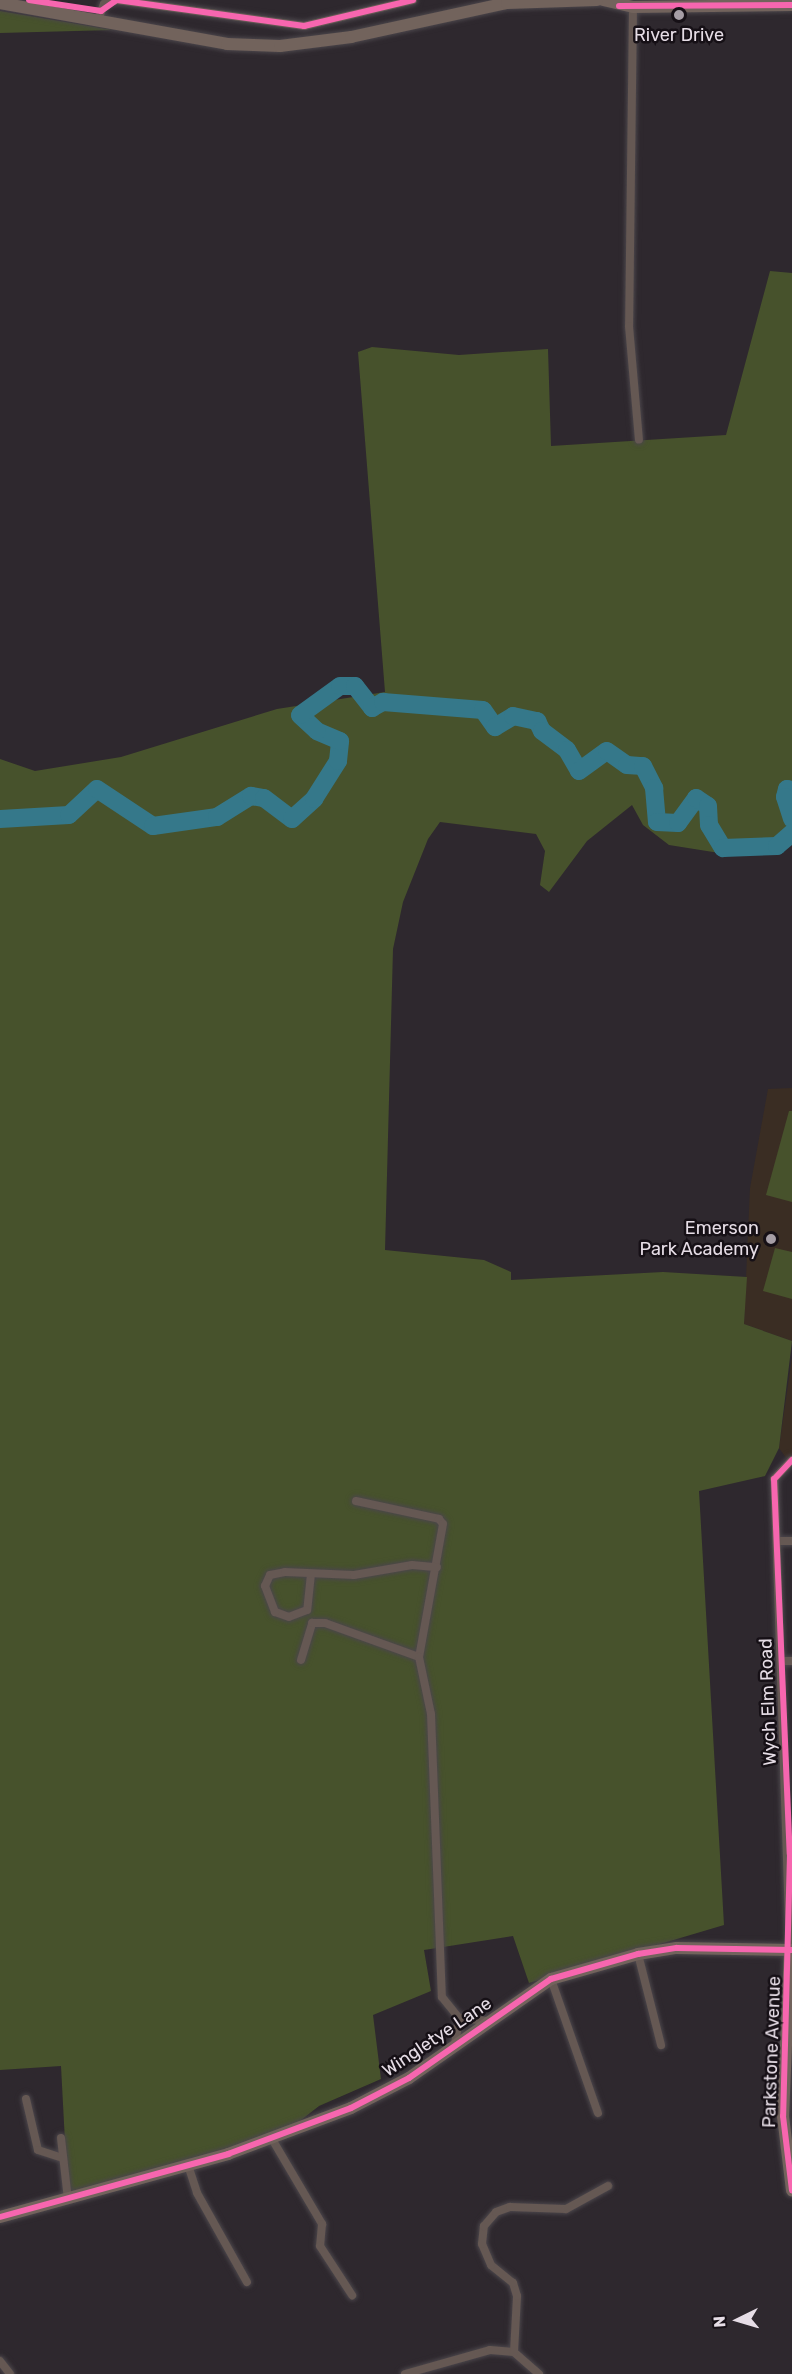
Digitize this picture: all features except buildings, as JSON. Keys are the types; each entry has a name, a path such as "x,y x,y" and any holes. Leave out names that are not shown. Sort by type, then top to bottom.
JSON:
{"street":[{"path":"98,21 104,4 117,0 304,26 413,0"},
{"path":"0,3 227,44 280,46 351,37 507,3 597,0"},
{"path":"603,0 633,7 792,5"},
{"path":"633,7 629,326 639,440"},
{"name":"Wych Elm Road","path":"791,1950 774,1479 792,1460"},
{"path":"356,1502 439,1519 443,1524 419,1657 431,1714 442,1997 459,2018 487,2021"},
{"path":"777,1541 792,1541"},
{"path":"311,1574 307,1610 289,1617 275,1612 265,1586 270,1575 311,1574 354,1575 412,1565 437,1567"},
{"path":"301,1660 312,1623 326,1623 419,1657"},
{"path":"781,1661 792,1661"},
{"name":"Wingletye Lane","path":"0,2217 188,2165 272,2139 409,2078 487,2021 551,1979 638,1954 737,1946 791,1950"},
{"name":"Parkstone Avenue","path":"791,1950 783,2116 792,2190"},
{"path":"638,1954 661,2045"},
{"path":"551,1979 598,2114"},
{"path":"455,2044 459,2018"},
{"path":"26,2099 38,2150 62,2158"},
{"path":"61,2138 68,2199"},
{"path":"272,2139 322,2224 320,2246 352,2295"},
{"path":"188,2165 197,2193 247,2282"},
{"path":"514,2352 518,2296 513,2283 491,2265 482,2244 484,2226 496,2212 510,2207 566,2209 608,2186"},
{"path":"405,2374 478,2352 514,2352 539,2374"},
{"path":"0,2361 10,2374"}],"shaded area":[{"name":"Emerson Park Academy","path":"792,1088 792,1341 744,1324 750,1188 768,1089"},
{"path":"792,1357 792,1466 779,1448"}],"green space":[{"path":"0,11 113,30 0,33"},
{"path":"770,271 792,273 792,827 766,848 732,855 669,845 643,825 632,805 587,841 549,892 540,885 545,851 536,834 440,822 428,839 403,902 393,949 385,1250 484,1260 511,1272 511,1280 663,1272 747,1277 744,1324 792,1341 779,1448 765,1476 699,1491 724,1925 529,1983 513,1936 424,1950 431,1991 373,2015 381,2079 319,2106 282,2135 68,2199 61,2066 0,2070 0,759 35,771 121,757 277,709 385,692 358,352 372,347 459,355 548,349 551,446 726,435"},
{"path":"789,1111 792,1111 792,1202 766,1195"},
{"path":"775,1248 792,1252 792,1299 763,1291"}],"waterway":[{"path":"0,819 69,815 97,789 153,826 217,817 251,796 264,798 292,819 314,799 338,761 340,741 317,731 300,715 340,686 355,686 372,708 383,702 483,710 495,727 513,716 537,721 542,731 567,750 579,771 607,751 627,765 643,766 654,788 657,822 678,823 696,798 708,806 709,825 723,848 777,846 792,833"},
{"path":"792,790 787,789 785,797 792,819"}],"cycle path":[{"path":"29,0 101,11 117,0 304,26 413,0"},
{"path":"619,6 792,5"},
{"path":"792,1460 774,1479 790,1854 783,2116 792,2190"},
{"path":"0,2217 228,2154 351,2108 409,2078 551,1979 638,1954 677,1948 792,1950"}],"place":[{"name":"River Drive","path":"679,15"},
{"name":"Emerson Park Academy","path":"771,1239"}]}
